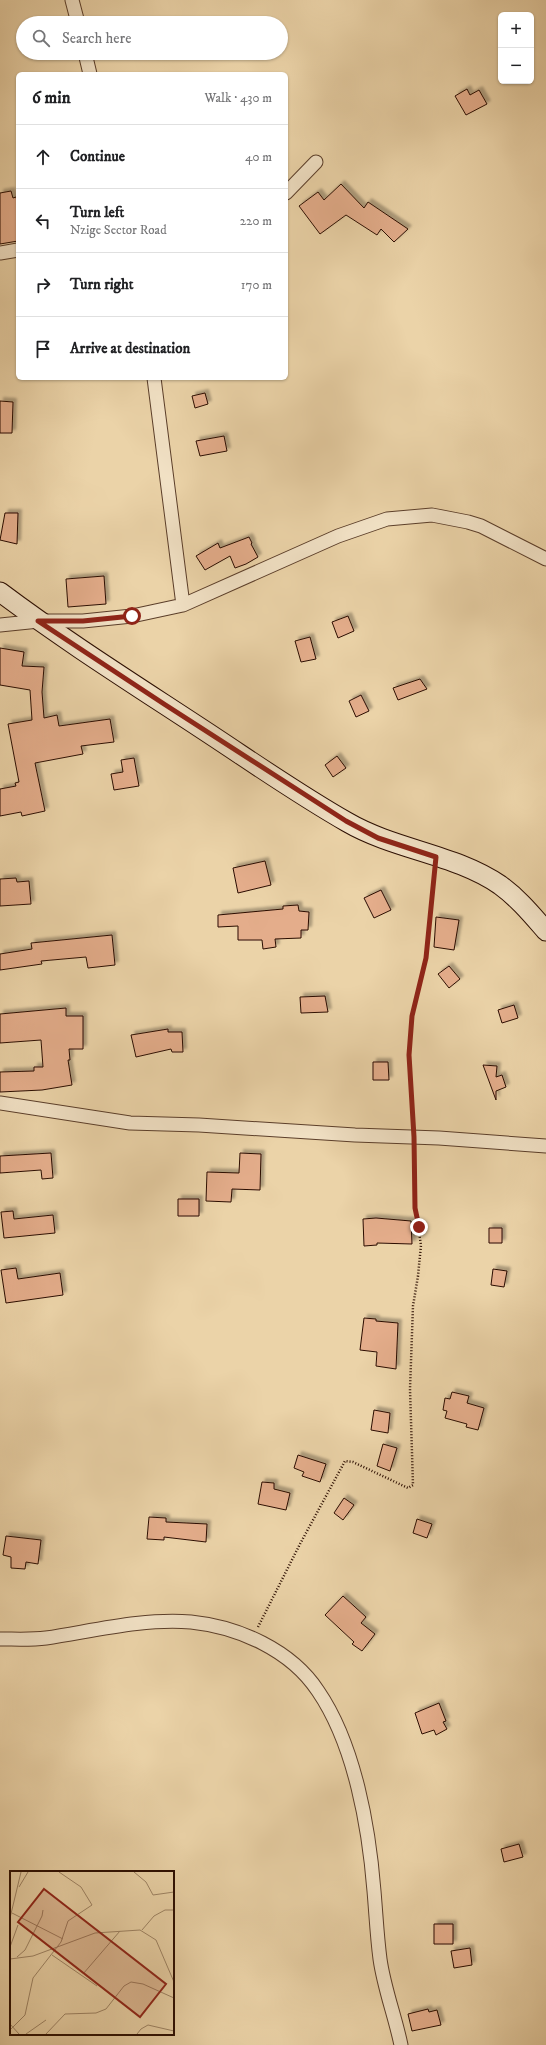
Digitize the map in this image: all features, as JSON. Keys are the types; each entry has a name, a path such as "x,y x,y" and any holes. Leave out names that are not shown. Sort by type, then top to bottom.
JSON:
{"main road":[{"path":"0,592 38,621 176,713 346,821 378,838 468,868 499,884 523,906 546,931"}],"street":[{"path":"72,0 76,16"},
{"path":"87,60 90,72"},
{"path":"288,191 316,162"},
{"path":"0,253 16,250"},
{"path":"154,380 183,605"},
{"path":"0,625 38,621 83,621 132,616 183,605 338,536 374,522 387,519 432,515 468,522 481,526 546,559"},
{"path":"0,1103 130,1123 199,1125 546,1146"},
{"path":"0,1639 44,1638 115,1627 181,1622 209,1625 262,1642 293,1663 318,1690 334,1721 362,1799 374,1892 380,1960 401,2045"}],"path":[{"path":"251,1638 345,1461 353,1462 408,1488 413,1485 410,1390 413,1306 421,1245 415,1208 414,1137 409,1055 412,1016 426,958 436,857"}],"building":[{"path":"467,89 470,95 479,90 487,104 466,115 455,96"},
{"path":"341,184 364,208 368,202 408,229 394,242 381,229 377,235 346,215 320,234 299,206 318,192 324,200"},
{"path":"11,191 13,198 16,197 16,241 0,244 0,193"},
{"path":"205,393 208,404 195,408 192,396"},
{"path":"0,401 13,402 12,433 0,433"},
{"path":"224,436 227,451 200,456 196,441"},
{"path":"5,513 18,513 17,544 0,540"},
{"path":"249,537 258,557 235,568 230,556 205,570 196,556 218,543 220,548"},
{"path":"104,576 106,604 68,607 66,579"},
{"path":"348,616 354,631 338,638 332,622"},
{"path":"310,637 316,659 301,662 295,641"},
{"path":"0,648 24,652 22,666 44,667 42,692 44,718 57,715 59,726 110,719 114,742 81,746 83,754 35,763 45,811 22,816 21,812 0,816 0,789 16,786 15,783 19,782 8,724 32,720 30,690 0,685"},
{"path":"420,679 427,689 398,700 393,688"},
{"path":"361,695 369,711 356,717 349,701"},
{"path":"337,756 346,768 333,777 325,765"},
{"path":"134,758 139,786 114,790 111,774 123,772 121,760"},
{"path":"265,861 271,885 238,893 233,868"},
{"path":"16,878 17,882 29,881 31,904 0,906 0,879"},
{"path":"381,890 391,910 374,918 364,898"},
{"path":"298,905 299,911 309,912 308,930 301,930 301,938 275,939 276,947 263,949 262,940 238,940 238,926 218,927 218,915 283,909 283,906"},
{"path":"436,917 459,920 454,950 434,947"},
{"path":"112,935 115,965 88,968 86,957 41,961 42,964 0,970 0,954 32,949 31,943"},
{"path":"449,966 460,979 449,988 438,974"},
{"path":"325,996 328,1012 301,1013 300,997"},
{"path":"514,1005 518,1018 502,1023 498,1010"},
{"path":"66,1008 66,1016 83,1016 83,1049 69,1049 70,1060 68,1060 72,1085 42,1090 0,1092 0,1072 34,1071 34,1067 43,1067 41,1040 0,1043 0,1014"},
{"path":"168,1029 168,1032 182,1032 183,1052 172,1052 171,1049 136,1057 131,1035"},
{"path":"373,1062 388,1062 389,1080 373,1080"},
{"path":"483,1065 497,1066 496,1077 502,1075 506,1087 496,1091 496,1100"},
{"path":"51,1153 53,1178 42,1179 41,1170 0,1173 0,1156"},
{"path":"240,1153 261,1154 260,1190 232,1189 231,1202 206,1201 207,1172 239,1173"},
{"path":"178,1199 199,1199 199,1216 178,1216"},
{"path":"13,1211 14,1219 53,1215 55,1233 4,1238 1,1212"},
{"path":"376,1218 411,1221 412,1244 377,1243 377,1245 364,1246 363,1219"},
{"path":"489,1228 502,1228 502,1243 489,1243"},
{"path":"16,1268 18,1279 60,1273 63,1295 6,1303 1,1270"},
{"path":"493,1269 507,1271 504,1287 491,1285"},
{"path":"364,1318 376,1319 376,1321 398,1323 396,1369 376,1366 377,1352 360,1350"},
{"path":"452,1392 469,1396 467,1403 484,1408 478,1430 466,1427 467,1424 445,1418 447,1411 443,1410 445,1398 450,1399"},
{"path":"374,1410 390,1413 388,1433 371,1430"},
{"path":"383,1444 397,1448 390,1471 377,1466"},
{"path":"298,1455 326,1464 320,1482 302,1476 304,1472 294,1468"},
{"path":"262,1482 274,1483 274,1489 290,1493 286,1510 258,1504"},
{"path":"344,1498 354,1505 343,1520 334,1513"},
{"path":"149,1517 166,1518 166,1522 207,1524 206,1542 164,1537 164,1540 147,1539"},
{"path":"417,1519 432,1524 427,1538 413,1533"},
{"path":"6,1536 41,1540 38,1564 26,1562 25,1569 11,1568 11,1557 3,1555"},
{"path":"343,1596 366,1617 361,1623 375,1634 362,1651 352,1644 354,1642 325,1615"},
{"path":"439,1703 446,1721 443,1722 447,1729 436,1735 434,1730 422,1734 415,1713"},
{"path":"519,1844 523,1857 504,1862 501,1849"},
{"path":"434,1924 453,1924 453,1944 434,1944"},
{"path":"470,1948 472,1965 454,1968 451,1951"},
{"path":"428,2009 429,2012 437,2010 441,2025 412,2031 408,2014"}],"route":[{"path":"132,616 83,621 38,621 259,766 346,821 378,838 436,857 426,958 412,1016 409,1055 414,1137 414,1196 419,1227"}]}
